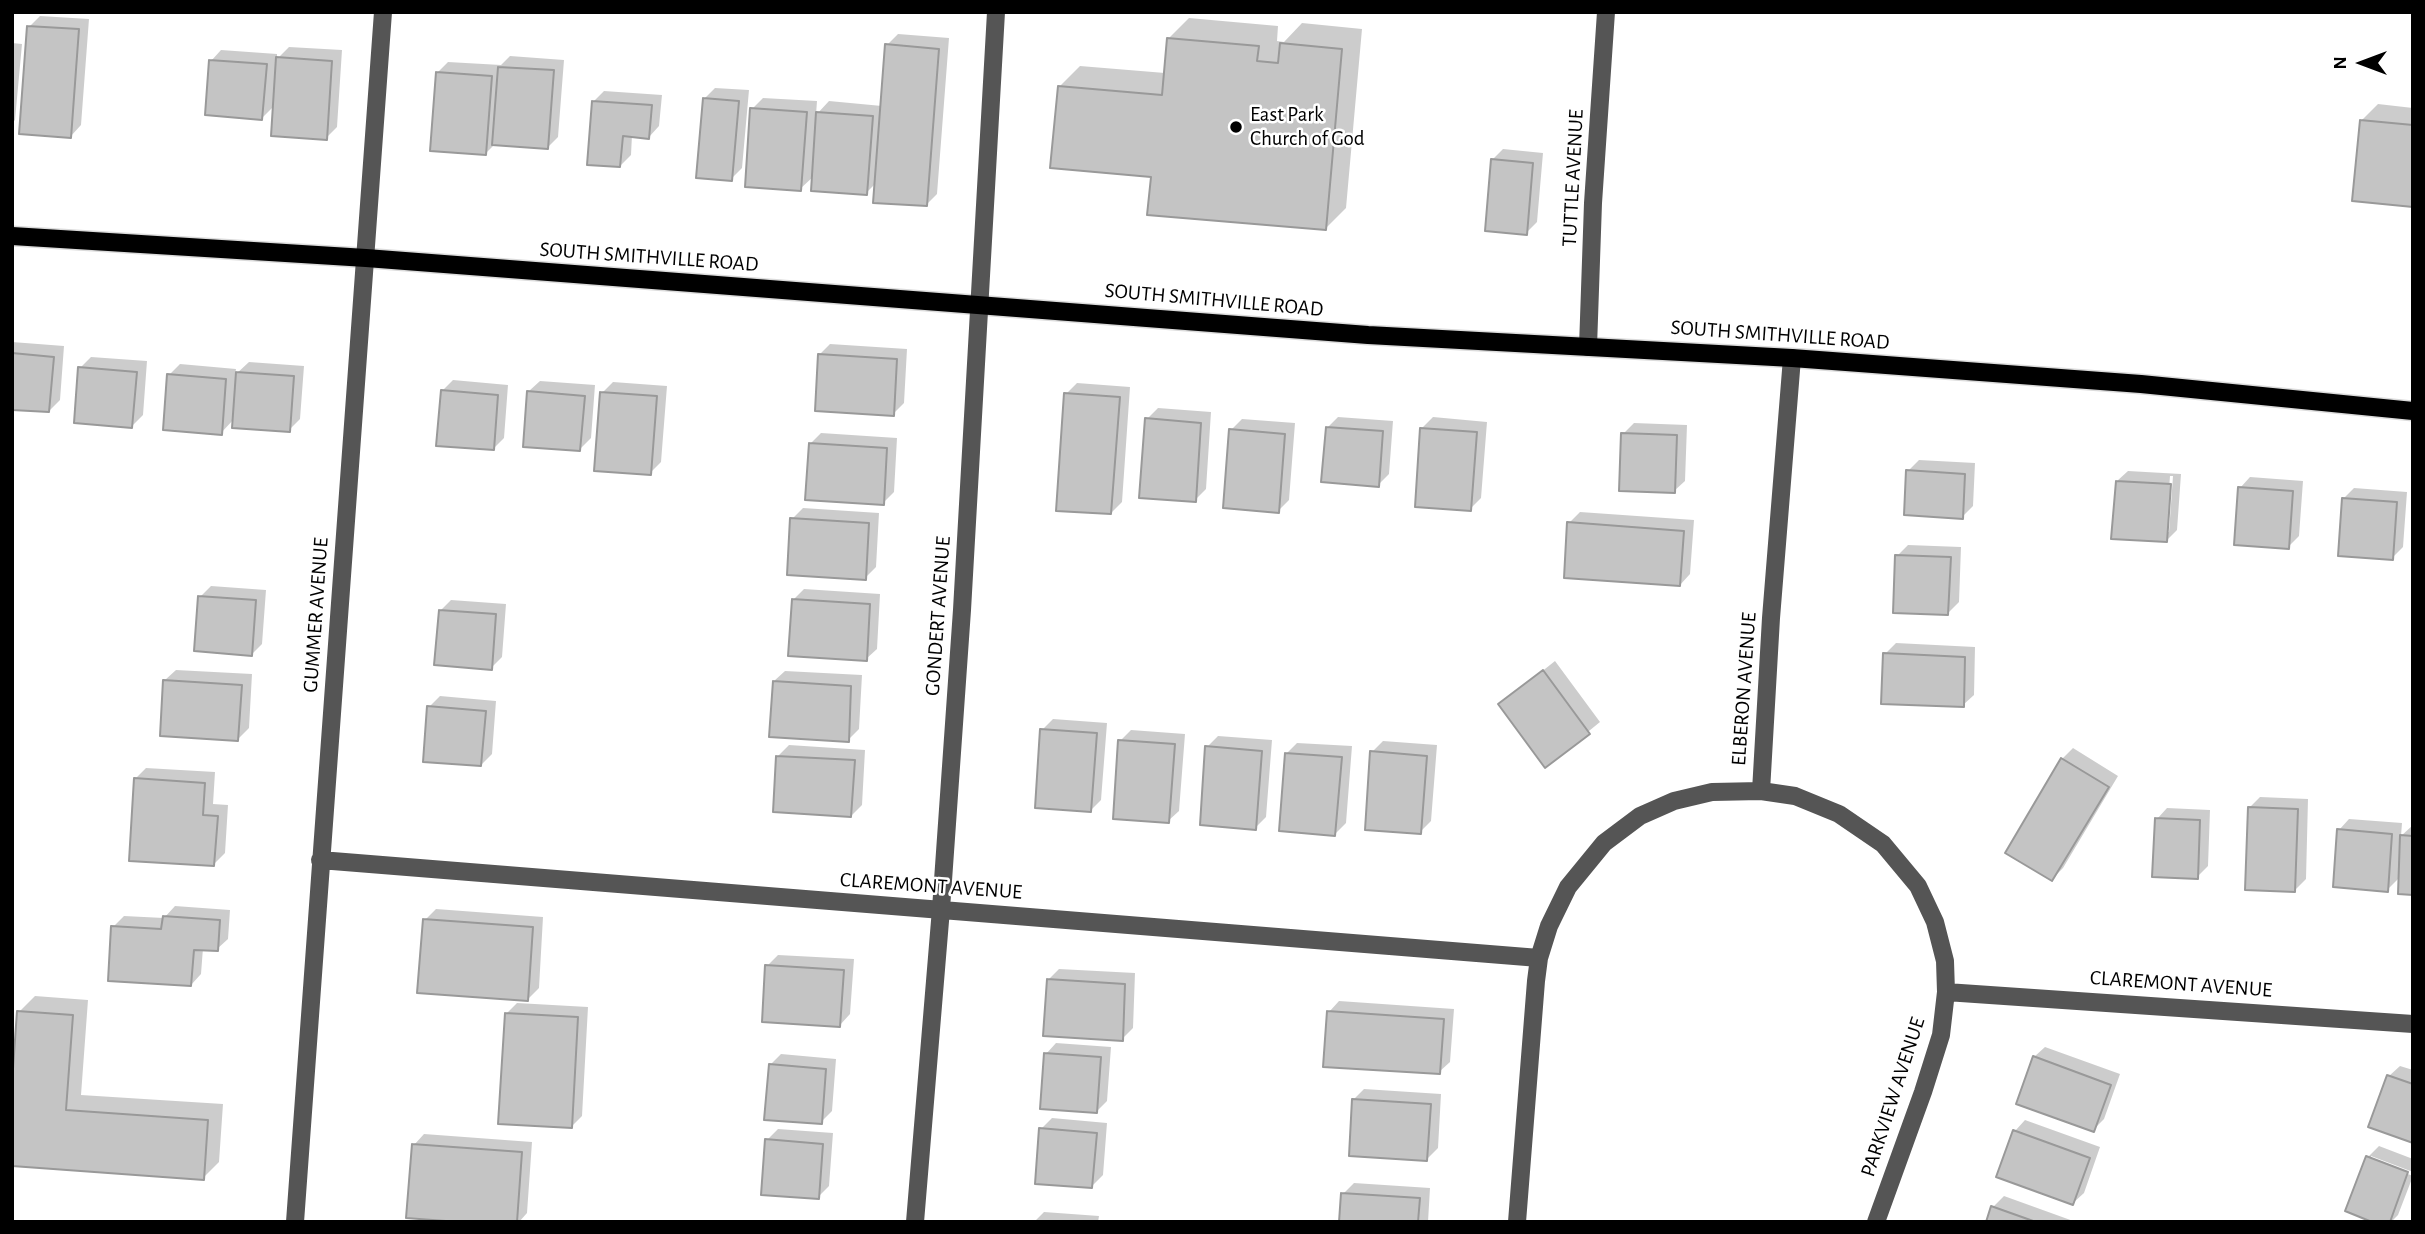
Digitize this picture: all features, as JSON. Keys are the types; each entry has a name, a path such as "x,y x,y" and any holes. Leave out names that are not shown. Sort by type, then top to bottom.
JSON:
{"main road":[{"name":"SOUTH SMITHVILLE ROAD","path":"12,236 366,258 1368,335 1792,358 2141,384 2413,411"}],"street":[{"name":"GUMMER AVENUE","path":"295,1222 383,12"},
{"name":"GONDERT AVENUE","path":"915,1222 962,610 996,12"},
{"name":"TUTTLE AVENUE","path":"1588,347 1593,203 1606,12"},
{"name":"ELBERON AVENUE","path":"1517,1222 1539,958 1549,926 1568,887 1604,843 1640,816 1674,800 1713,792 1761,791 1792,358"},
{"name":"PARKVIEW AVENUE","path":"1761,791 1795,796 1839,814 1883,844 1917,886 1935,922 1945,961 1946,992 1941,1035 1876,1222"},
{"name":"CLAREMONT AVENUE","path":"320,860 1539,958"},
{"name":"CLAREMONT AVENUE","path":"1946,992 2413,1024"}],"building":[{"path":"27,26 79,29 71,138 19,134"},
{"path":"1167,38 1259,46 1257,61 1278,63 1280,43 1342,49 1326,230 1147,215 1151,177 1050,168 1058,86 1162,95"},
{"path":"885,44 939,49 927,206 873,203"},
{"path":"276,57 332,61 327,140 271,136"},
{"path":"209,60 267,64 262,120 205,115"},
{"path":"498,67 554,70 548,149 492,145"},
{"path":"436,72 492,76 486,155 430,151"},
{"path":"703,98 739,101 732,181 696,178"},
{"path":"592,101 652,105 649,139 623,136 620,167 587,165"},
{"path":"750,108 807,112 801,191 745,187"},
{"path":"816,112 873,116 867,195 811,191"},
{"path":"2360,120 2413,125 2413,207 2352,201"},
{"path":"1491,159 1533,163 1527,235 1485,231"},
{"path":"12,353 54,357 49,412 12,410"},
{"path":"818,354 897,359 894,416 815,411"},
{"path":"78,367 137,372 132,428 74,423"},
{"path":"236,372 294,376 290,432 232,428"},
{"path":"167,374 226,379 222,435 163,430"},
{"path":"441,390 498,395 494,450 436,446"},
{"path":"527,391 585,396 580,451 523,447"},
{"path":"600,392 657,396 651,475 594,471"},
{"path":"1064,393 1120,397 1111,514 1056,511"},
{"path":"1145,418 1201,423 1196,502 1139,498"},
{"path":"1326,427 1383,431 1379,487 1321,482"},
{"path":"1420,428 1477,432 1471,511 1415,507"},
{"path":"1229,429 1285,434 1279,513 1223,508"},
{"path":"1621,433 1677,435 1675,493 1619,491"},
{"path":"809,443 887,448 884,505 805,500"},
{"path":"1906,470 1965,474 1963,519 1904,515"},
{"path":"2116,481 2171,484 2167,542 2111,539"},
{"path":"2238,487 2293,491 2289,549 2234,545"},
{"path":"2342,498 2397,502 2393,560 2338,556"},
{"path":"790,518 869,523 866,580 787,575"},
{"path":"1567,522 1684,531 1680,586 1564,578"},
{"path":"1895,555 1951,557 1948,615 1893,613"},
{"path":"198,596 256,600 252,656 194,651"},
{"path":"792,599 870,604 867,661 788,656"},
{"path":"439,610 496,614 492,670 434,665"},
{"path":"1883,653 1965,657 1964,707 1881,704"},
{"path":"1543,670 1590,734 1545,768 1498,704"},
{"path":"163,680 242,685 238,741 160,736"},
{"path":"773,681 851,686 849,742 769,737"},
{"path":"427,706 486,711 481,766 423,762"},
{"path":"1040,729 1097,733 1091,812 1035,808"},
{"path":"1118,740 1175,744 1169,823 1113,819"},
{"path":"1205,746 1262,751 1256,830 1200,825"},
{"path":"1370,751 1427,756 1421,834 1365,830"},
{"path":"1285,753 1342,757 1335,836 1279,831"},
{"path":"776,756 855,760 851,817 773,812"},
{"path":"2061,758 2109,787 2052,881 2005,853"},
{"path":"134,778 205,783 203,815 218,816 214,866 129,861"},
{"path":"2248,807 2298,809 2295,892 2245,890"},
{"path":"2155,818 2200,820 2198,879 2152,877"},
{"path":"2337,829 2392,834 2388,892 2333,887"},
{"path":"2400,835 2413,836 2413,895 2398,894"},
{"path":"163,916 220,920 218,951 194,950 191,986 108,981 111,926 161,929"},
{"path":"423,919 533,927 528,1001 417,993"},
{"path":"765,965 844,970 840,1027 762,1022"},
{"path":"1047,979 1125,984 1123,1041 1043,1036"},
{"path":"17,1011 73,1015 66,1110 208,1120 204,1180 12,1166 12,1083"},
{"path":"1327,1011 1444,1019 1440,1074 1323,1067"},
{"path":"505,1013 578,1017 572,1128 498,1124"},
{"path":"1044,1053 1101,1057 1097,1113 1040,1109"},
{"path":"2033,1056 2111,1085 2094,1132 2016,1104"},
{"path":"769,1064 826,1069 822,1124 764,1120"},
{"path":"2387,1075 2413,1084 2413,1143 2368,1127"},
{"path":"1352,1099 1431,1104 1427,1161 1349,1156"},
{"path":"1039,1128 1097,1133 1092,1188 1035,1184"},
{"path":"2013,1130 2090,1158 2073,1205 1996,1177"},
{"path":"765,1139 823,1144 819,1199 761,1195"},
{"path":"412,1144 522,1152 517,1222 406,1218"},
{"path":"2366,1156 2408,1172 2390,1222 2372,1222 2345,1211"},
{"path":"1341,1193 1420,1198 1418,1222 1339,1222"},
{"path":"1991,1206 2036,1222 1986,1222"}],"place":[{"name":"East Park Church of God","path":"1236,127"}]}
